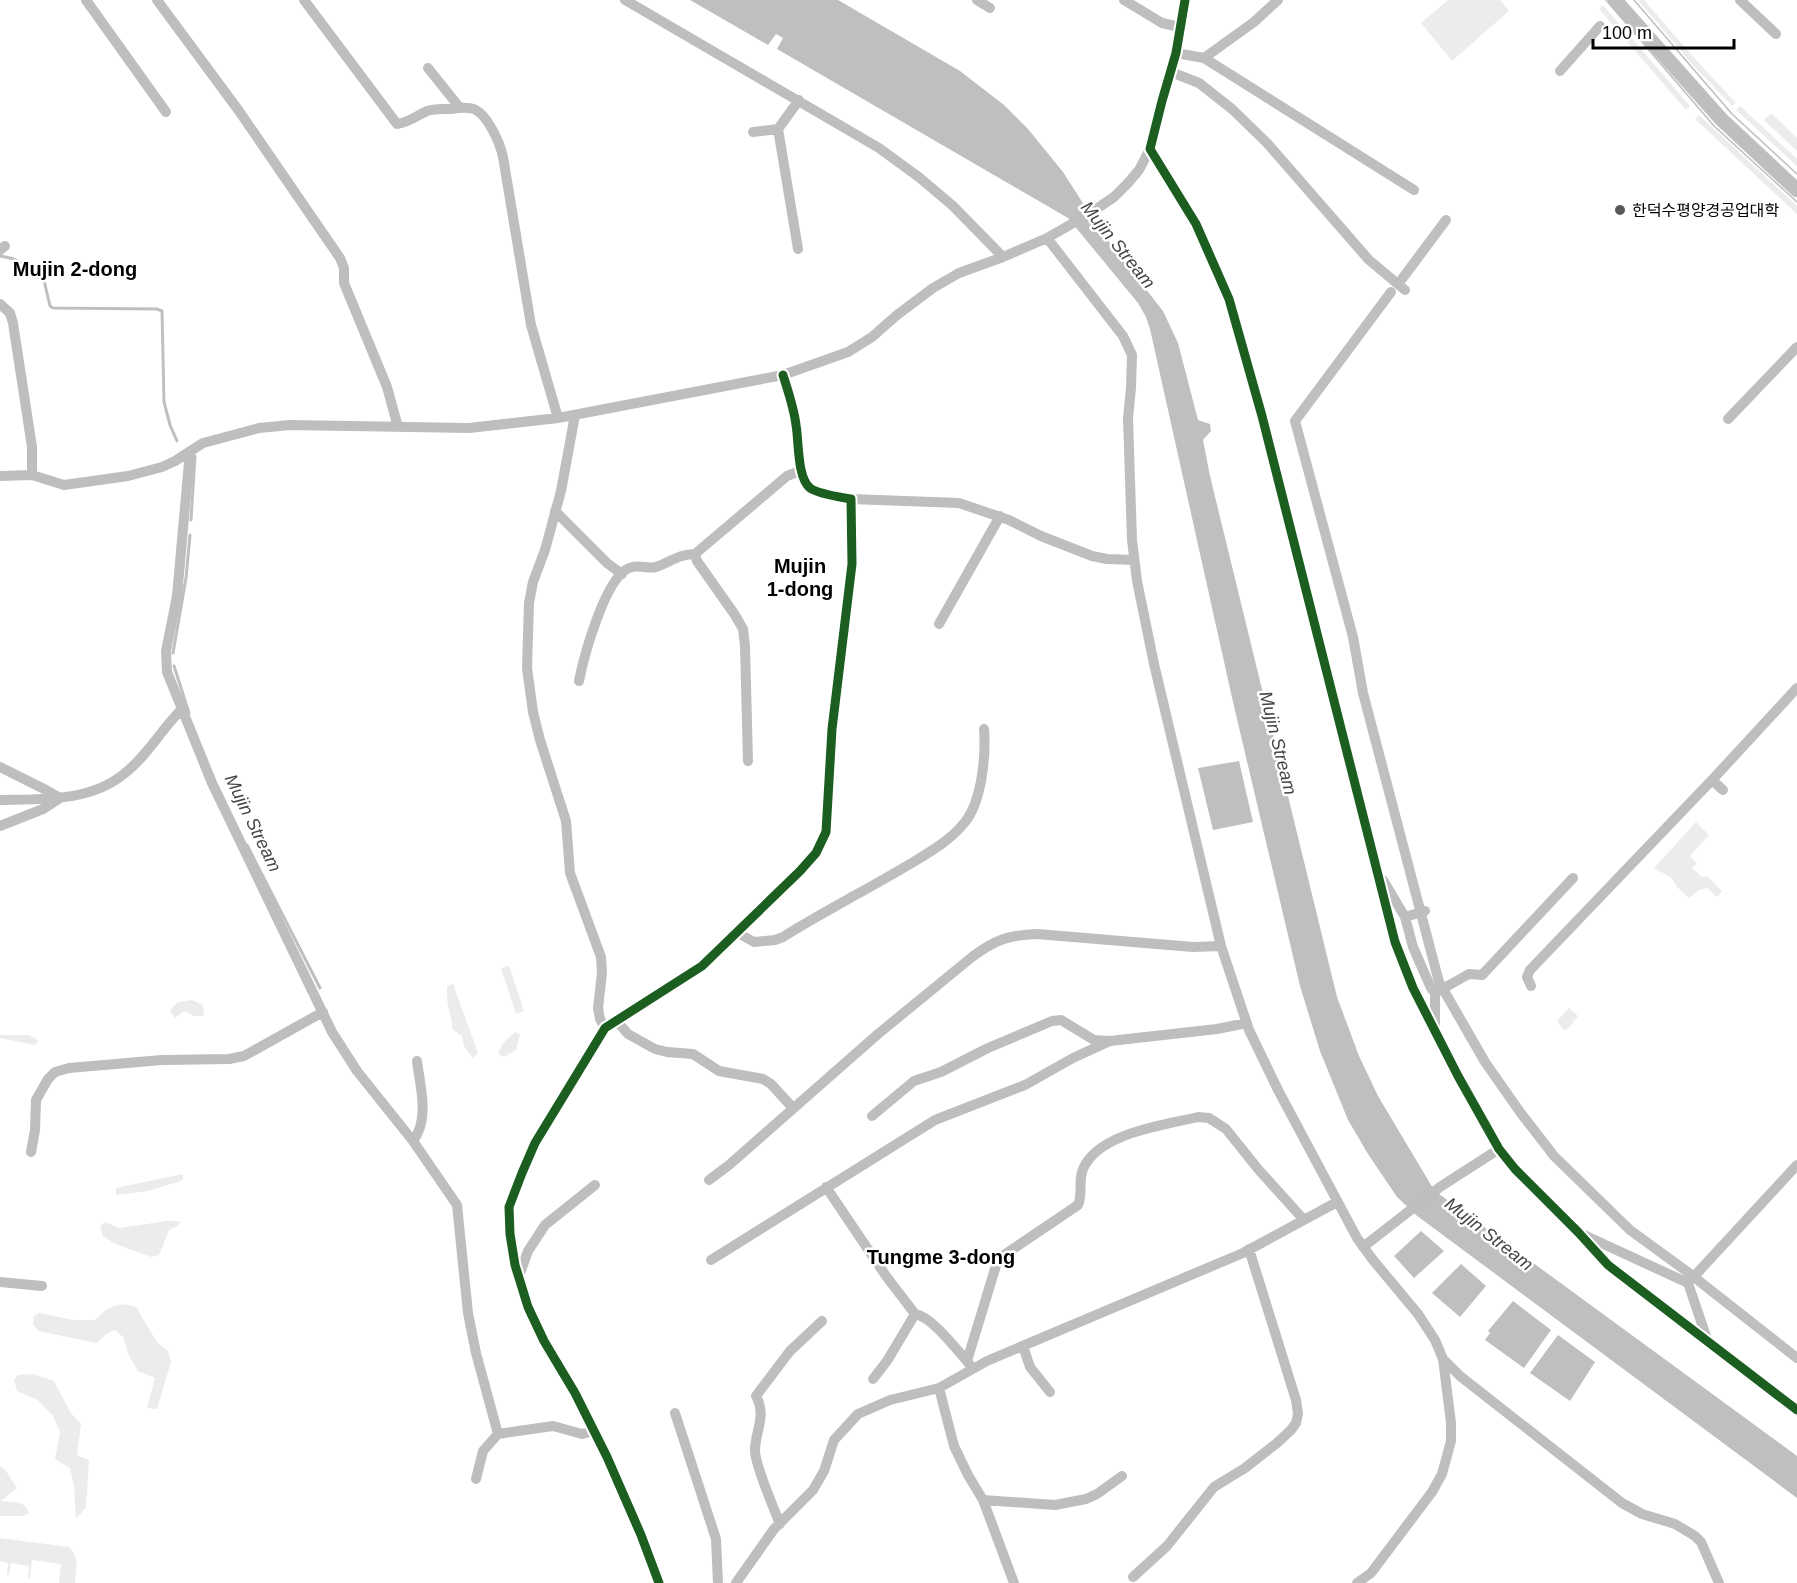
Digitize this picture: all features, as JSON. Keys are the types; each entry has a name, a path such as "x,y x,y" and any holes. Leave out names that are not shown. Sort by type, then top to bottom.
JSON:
{"main road":[{"path":"1615,0 1721,119 1797,190"}],"street":[{"path":"86,0 166,112"},
{"path":"157,0 238,111 340,258 344,268 344,284 387,387 398,427"},
{"path":"304,0 397,123 408,123 429,110 474,109 483,116 501,146 531,325 558,418"},
{"path":"625,0 879,148 953,206 1004,257"},
{"path":"977,0 990,8"},
{"path":"1124,0 1162,23 1180,27"},
{"path":"0,476 32,474 64,485 128,476 162,467 203,443 259,428 291,426 469,428 558,418 783,375 848,352 872,337 933,288 959,273 1004,257 1068,227 1114,197 1128,183 1139,170 1150,149 1176,53 1185,0"},
{"path":"1204,58 1254,22 1278,0"},
{"path":"1740,0 1776,34"},
{"path":"1176,53 1204,58 1414,190"},
{"path":"428,68 460,108"},
{"path":"1171,72 1199,83 1232,109 1267,143 1369,260 1405,290"},
{"path":"798,249 778,129 799,100"},
{"path":"753,132 778,129"},
{"path":"1150,149 1196,224 1229,299 1265,427 1395,942 1413,988 1435,1032 1499,1149 1540,1196 1608,1265 1797,1410"},
{"path":"1047,238 1123,336 1132,355 1128,418 1134,560 1154,664 1221,946 1247,1023 1278,1090 1337,1202 1363,1246 1418,1314 1435,1340 1443,1359 1451,1441 1442,1474 1373,1578 1357,1583"},
{"path":"0,304 10,313 13,323 32,447 32,474"},
{"path":"1728,419 1797,347"},
{"path":"783,375 796,424 804,480 817,492 851,500 959,503 1000,516 1025,526 1041,536 1092,556 1134,560"},
{"path":"575,415 570,451 529,603 527,668 533,712 540,741 566,821 570,873 601,957 602,972 598,1008 600,1020 605,1028"},
{"path":"190,451 178,587 165,651 167,672 212,783 332,1032 357,1071 413,1140 458,1205 468,1313 476,1353 498,1434"},
{"path":"695,554 787,476 802,470"},
{"path":"659,1583 641,1534 594,1431 575,1393 544,1341 528,1307 510,1234 509,1207 535,1143 605,1028 702,966 800,871 816,852 826,832 832,729 852,564 851,500"},
{"path":"555,510 621,574"},
{"path":"939,624 1000,516"},
{"path":"579,681 594,626 621,574 627,568 654,567 680,556 695,554"},
{"path":"695,554 743,629 748,761"},
{"path":"1531,986 1527,977 1530,970 1797,688"},
{"path":"0,800 60,798 94,791 111,784 126,773 181,710"},
{"path":"736,932 754,942 783,937 883,880 954,835 974,807 985,746 984,729"},
{"path":"0,767 60,798"},
{"path":"1712,780 1723,789"},
{"path":"0,826 43,809 60,798"},
{"path":"1376,868 1408,916 1413,947 1431,988 1440,991 1469,974 1482,975 1573,878"},
{"path":"1408,916 1425,911"},
{"path":"709,1180 878,1034 972,957 1001,940 1016,935 1037,934 1193,947 1221,946"},
{"path":"1435,1032 1440,991"},
{"path":"31,1152 35,1130 36,1100 48,1078 55,1072 69,1068 162,1060 229,1059 243,1056 323,1012"},
{"path":"616,1020 628,1034 655,1049 693,1054 719,1071 763,1079 771,1084 793,1108"},
{"path":"872,1116 914,1081 941,1072 988,1048 1052,1021 1061,1020 1094,1040 1110,1041 1216,1029 1247,1023"},
{"path":"711,1260 935,1120 1025,1084 1110,1041"},
{"path":"413,1140 420,1132 423,1117 417,1061"},
{"path":"970,1365 998,1258 1078,1205 1080,1178 1089,1159 1101,1147 1124,1136 1198,1117 1209,1118 1226,1129 1258,1169 1305,1220"},
{"path":"1363,1246 1440,1187 1499,1149"},
{"path":"1688,1283 1797,1165"},
{"path":"519,1276 528,1251 545,1225 595,1185"},
{"path":"826,1187 886,1276 915,1314 920,1314 928,1321 970,1365"},
{"path":"736,1583 780,1524 813,1490 824,1471 834,1440 858,1414 890,1400 939,1388 970,1365 1023,1346 1249,1249 1337,1202"},
{"path":"1578,1232 1688,1283 1708,1342"},
{"path":"1133,1577 1167,1546 1214,1487 1245,1468 1277,1443 1296,1423 1298,1414 1296,1400 1249,1249"},
{"path":"0,1282 42,1286"},
{"path":"873,1379 887,1361 915,1314"},
{"path":"780,1524 755,1452 762,1411 756,1395 790,1351 822,1321"},
{"path":"1023,1346 1030,1367 1050,1392"},
{"path":"1443,1359 1460,1376 1622,1503 1642,1514 1675,1524 1695,1536 1701,1542 1719,1583"},
{"path":"939,1388 954,1446 983,1500 1014,1583"},
{"path":"675,1413 716,1539 718,1583"},
{"path":"476,1479 483,1451 498,1434 553,1426 582,1434 594,1431"},
{"path":"983,1500 1055,1505 1086,1499 1122,1476"}],"shaded area":[{"path":"1448,0 1500,0 1509,11 1452,61 1421,23"},
{"path":"1638,0 1644,0 1736,103 1732,106 1692,64"},
{"path":"1603,5 1690,106 1686,110 1599,9"},
{"path":"1740,106 1797,159 1797,166 1736,110"},
{"path":"1771,113 1797,138 1797,151 1764,120"},
{"path":"1699,115 1797,206 1797,214 1695,119"},
{"path":"1696,822 1709,835 1690,856 1697,863 1692,868 1702,877 1707,876 1722,891 1717,897 1707,888 1699,890 1689,898 1677,887 1672,878 1654,868"},
{"path":"509,966 524,1011 516,1014 501,968"},
{"path":"453,984 478,1053 473,1058 464,1046 462,1036 453,1030 447,986"},
{"path":"192,1000 203,1005 204,1016 194,1016 184,1011 175,1018 170,1010 178,1002"},
{"path":"1569,1008 1578,1016 1569,1028 1564,1030 1557,1021"},
{"path":"515,1032 520,1034 516,1050 504,1057 498,1053 503,1043"},
{"path":"0,1035 29,1035 38,1040 35,1045 0,1038"},
{"path":"183,1174 181,1181 148,1191 116,1195 116,1188"},
{"path":"180,1221 179,1225 169,1230 159,1255 151,1257 114,1243 103,1236 100,1226 105,1222 119,1228"},
{"path":"123,1304 136,1307 157,1342 168,1351 171,1362 157,1409 147,1408 155,1378 138,1371 129,1356 123,1337 115,1330 106,1334 97,1343 38,1331 33,1324 34,1316 39,1313 73,1320 95,1320 107,1309"},
{"path":"33,1374 54,1381 70,1412 81,1424 77,1455 89,1460 86,1507 76,1519 74,1486 70,1468 55,1459 60,1432 53,1416 38,1400 17,1391 14,1380 18,1375"},
{"path":"0,1466 17,1488 1,1501 21,1504 29,1513 24,1516 0,1516"},
{"path":"0,1538 69,1547 76,1559 75,1583 59,1583 61,1564 32,1560 30,1578 28,1577 29,1566 11,1563 9,1575 7,1575 8,1563 0,1561"}],"water":[{"path":"690,0 838,0 960,71 1004,105 1028,129 1063,172 1102,233 1163,311 1178,343 1198,420 1210,424 1211,431 1203,440 1210,476 1337,997 1359,1056 1378,1096 1431,1185 1439,1194 1797,1456 1797,1498 1416,1215 1397,1197 1348,1120 1320,1051 1300,986 1233,702 1150,329 1138,303 1068,218 777,49 783,38 776,34 768,45"},
{"path":"1239,761 1253,822 1213,830 1198,768"},
{"path":"1421,1231 1444,1251 1414,1278 1394,1256"},
{"path":"1461,1264 1486,1286 1460,1317 1432,1293"},
{"path":"1513,1301 1551,1330 1524,1368 1485,1340 1490,1333 1488,1331"},
{"path":"1558,1335 1595,1362 1570,1401 1530,1373"}],"waterway":[{"path":"1560,71 1600,26"},
{"path":"1402,279 1446,220"},
{"name":"Mujin Stream","path":"1,256 14,259 43,276 50,306 53,308 157,309 162,311 164,402 177,441"},
{"path":"1391,292 1295,421 1353,637 1363,693 1439,982 1485,1062 1554,1156 1630,1230 1689,1273"},
{"name":"Mujin Stream","path":"191,520 195,456"},
{"name":"Mujin Stream","path":"173,653 186,578 190,535"},
{"name":"Mujin Stream","path":"174,666 189,713"},
{"name":"Mujin Stream","path":"247,845 320,988"},
{"path":"1699,1281 1797,1358"}],"tram line":[{"path":"1606,0 1714,126 1797,202"},
{"path":"1634,0 1732,114 1797,174"}],"cycle path":[{"path":"1185,0 1176,53 1150,149 1196,224 1229,299 1262,416 1395,942 1413,988 1499,1149 1515,1169 1608,1265 1797,1410"},
{"path":"659,1583 607,1457 528,1307 515,1265 509,1207 535,1143 605,1028 702,966 800,871 816,853 826,832 832,729 852,564 851,499 818,492 806,483 799,459 794,412 783,375"}],"place":[{"name":"한덕수평양경공업대학","path":"1620,210"}],"district":[{"name":"Mujin 2-dong","path":"75,269"},
{"name":"Mujin 1-dong","path":"800,578"},
{"name":"Tungme 3-dong","path":"941,1257"}]}
